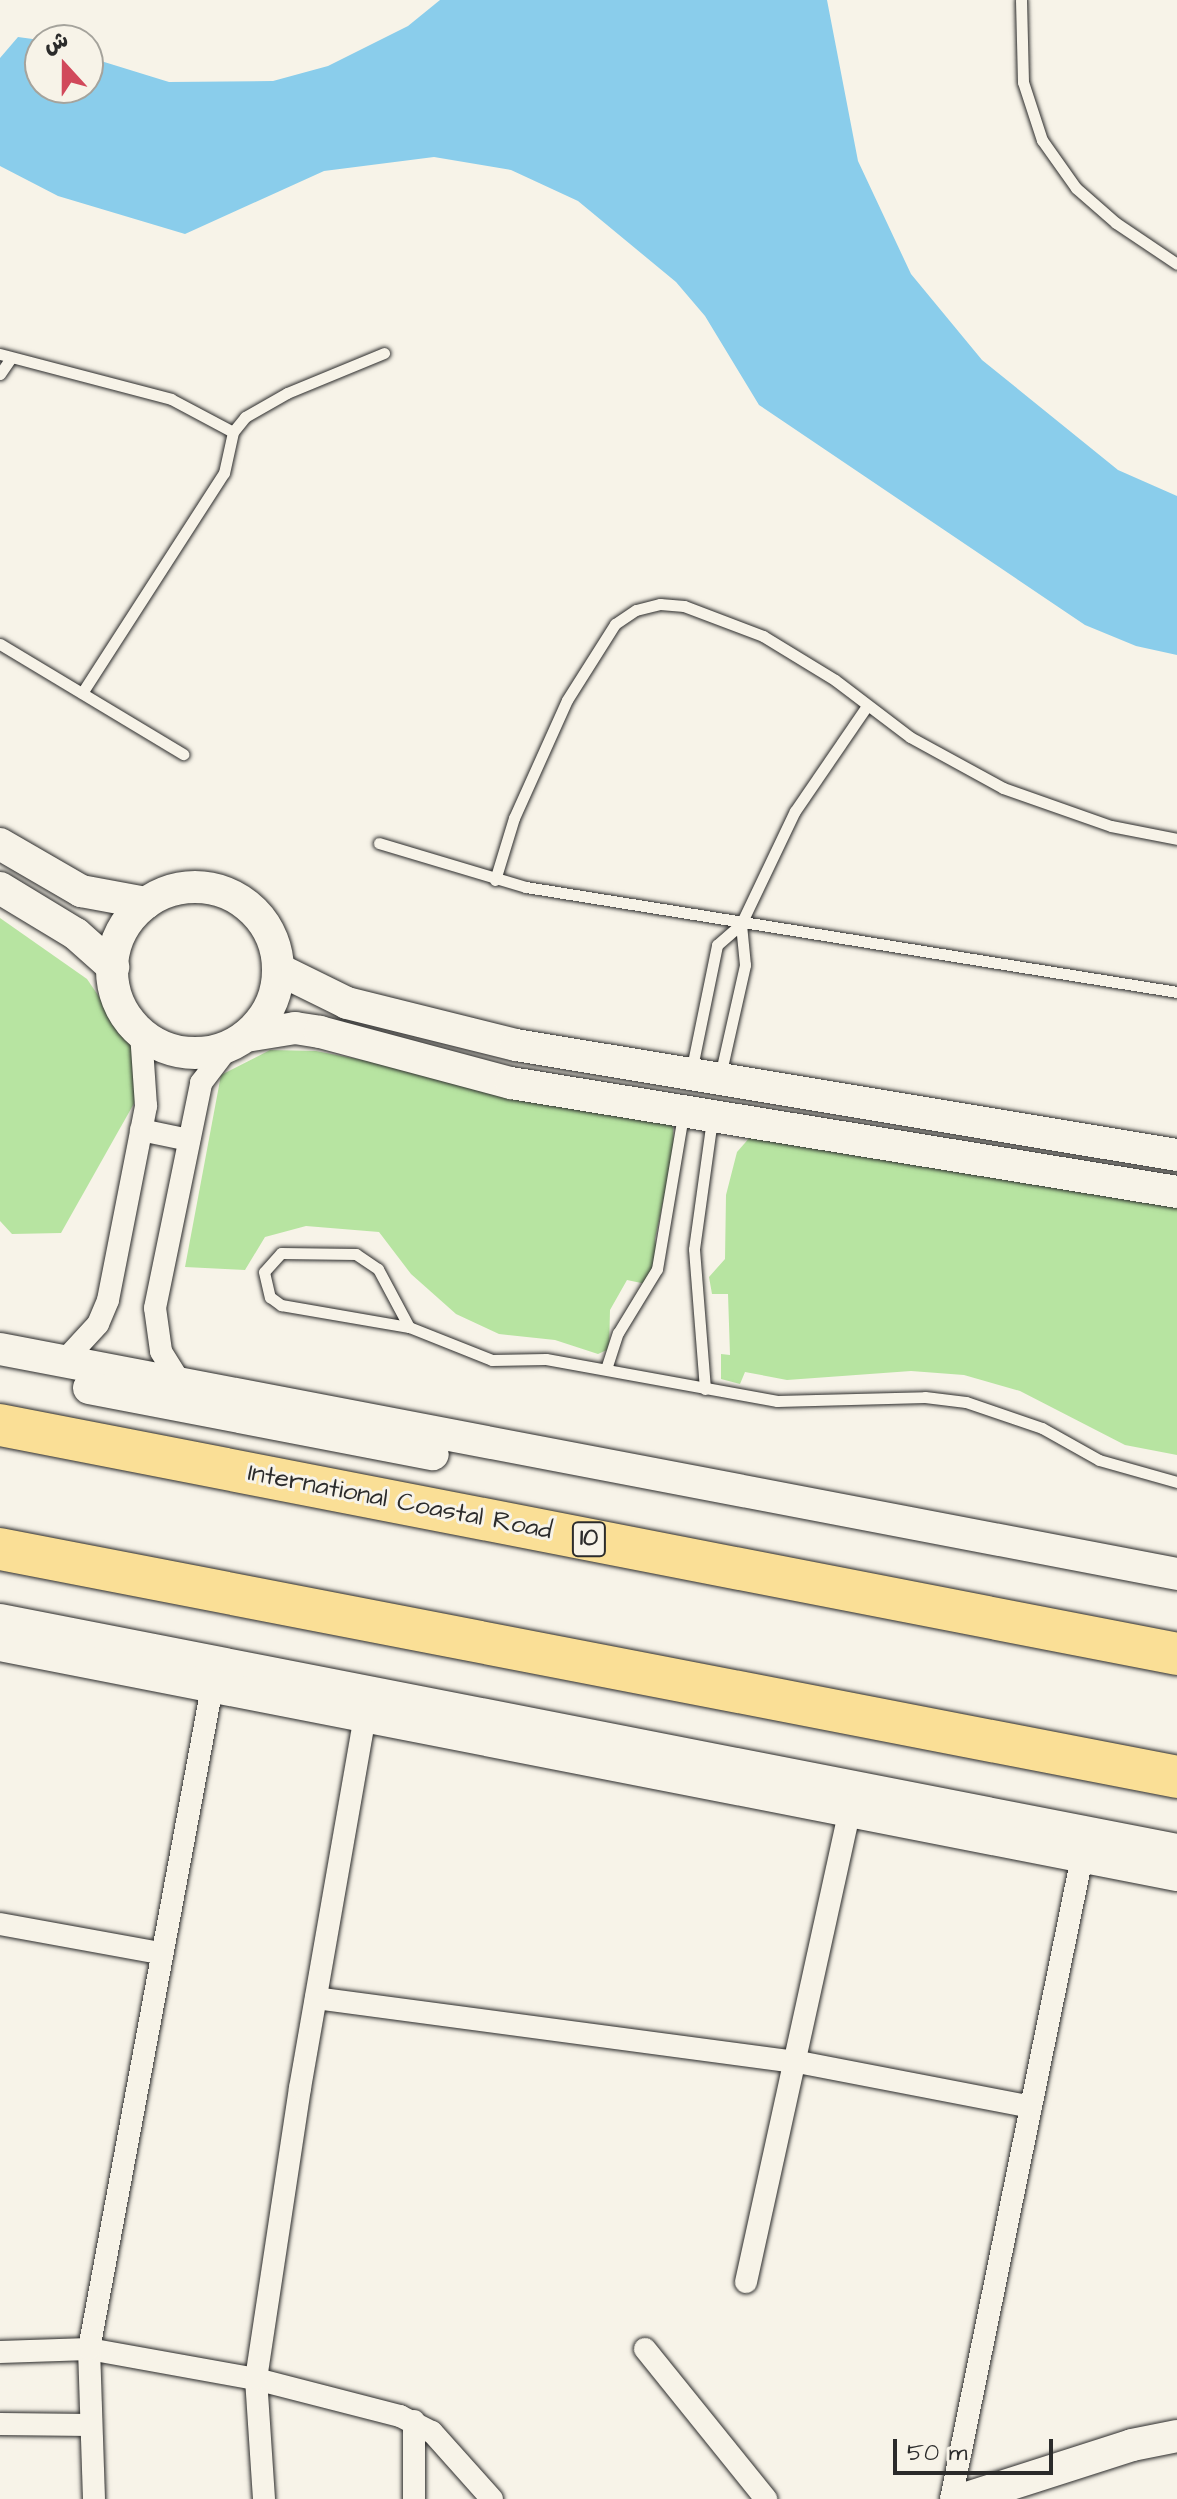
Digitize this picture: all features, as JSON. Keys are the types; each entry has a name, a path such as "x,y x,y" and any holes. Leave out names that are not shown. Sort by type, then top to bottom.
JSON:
{"highway":[{"name":"International Coastal Road","path":"0,1425 1177,1654"},
{"path":"0,1549 1177,1777"}],"main road":[{"path":"0,844 81,891 146,903"},
{"path":"0,888 76,934 113,967"},
{"path":"238,1040 270,1006 278,969 271,934 234,897 182,888 146,903 122,932 113,967 119,1003 141,1032 174,1050 212,1051 238,1040 295,1028 511,1083 1177,1192"},
{"path":"278,969 330,997 432,1026 705,1077 1177,1155"},
{"path":"698,1112 705,1077"},
{"path":"0,1349 1177,1574"},
{"path":"0,1370 1177,1594"},
{"path":"0,1620 1177,1850"},
{"path":"0,1645 1177,1875"},
{"path":"964,2499 1006,2493 1177,2436"}],"street":[{"path":"64,1361 98,1324 108,1300 148,1081 141,1032"},
{"path":"180,1382 161,1351 155,1308 201,1083 238,1040"},
{"path":"141,1130 189,1140"},
{"path":"94,2499 89,2349 160,1953 212,1687"},
{"path":"264,2499 256,2379 316,1998 365,1717"},
{"path":"746,2282 798,2062 850,1810"},
{"path":"951,2499 1082,1857"},
{"path":"0,1924 160,1953"},
{"path":"316,1998 798,2062 1031,2107"},
{"path":"0,2352 89,2349 256,2379 414,2421 448,2447 492,2499"},
{"path":"645,2349 766,2499"},
{"path":"414,2421 414,2499"},
{"path":"0,2424 90,2425"}],"lane":[{"path":"1021,0 1023,82 1042,140 1076,188 1116,223 1177,264"},
{"path":"82,693 224,473 233,432 262,405 384,353"},
{"path":"0,374 5,356 171,399 233,432"},
{"path":"495,880 519,806 567,700 615,624 636,610 660,604 684,606 724,619 800,656 922,744 1003,788 1111,826 1177,839"},
{"path":"0,644 183,754"},
{"path":"705,1077 717,945 741,924 795,811 867,706"},
{"path":"379,843 495,880 741,924 1177,992"},
{"path":"705,1077 745,965 741,924"},
{"path":"606,1369 618,1333 657,1269 698,1112"},
{"path":"698,1112 694,1249 705,1389"},
{"path":"409,1327 378,1269 356,1254 281,1253 264,1272 264,1286 281,1305 409,1327 492,1360 546,1359 705,1389 801,1403 925,1397 966,1402 1005,1412 1099,1460 1177,1482"}],"green space":[{"path":"0,918 87,979 134,1048 141,1091 61,1233 12,1234 0,1221"},
{"path":"270,1050 316,1051 653,1116 673,1126 674,1151 655,1239 659,1267 646,1284 627,1280 610,1310 609,1349 598,1354 555,1340 499,1334 456,1314 411,1274 379,1232 306,1226 265,1237 245,1270 185,1267 221,1075"},
{"path":"751,1136 1177,1207 1177,1455 1125,1445 1020,1391 964,1375 911,1371 787,1380 745,1372 740,1384 721,1379 721,1354 730,1355 728,1294 712,1294 709,1277 725,1259 726,1195 737,1152"}],"water":[{"path":"440,0 827,0 858,161 911,274 982,360 1118,470 1177,496 1177,655 1136,646 1085,625 759,405 705,316 676,282 578,201 511,170 434,157 324,171 185,234 58,196 0,166 0,58 18,37 24,38 24,104 104,104 104,62 169,82 273,81 328,66 408,26"}]}
